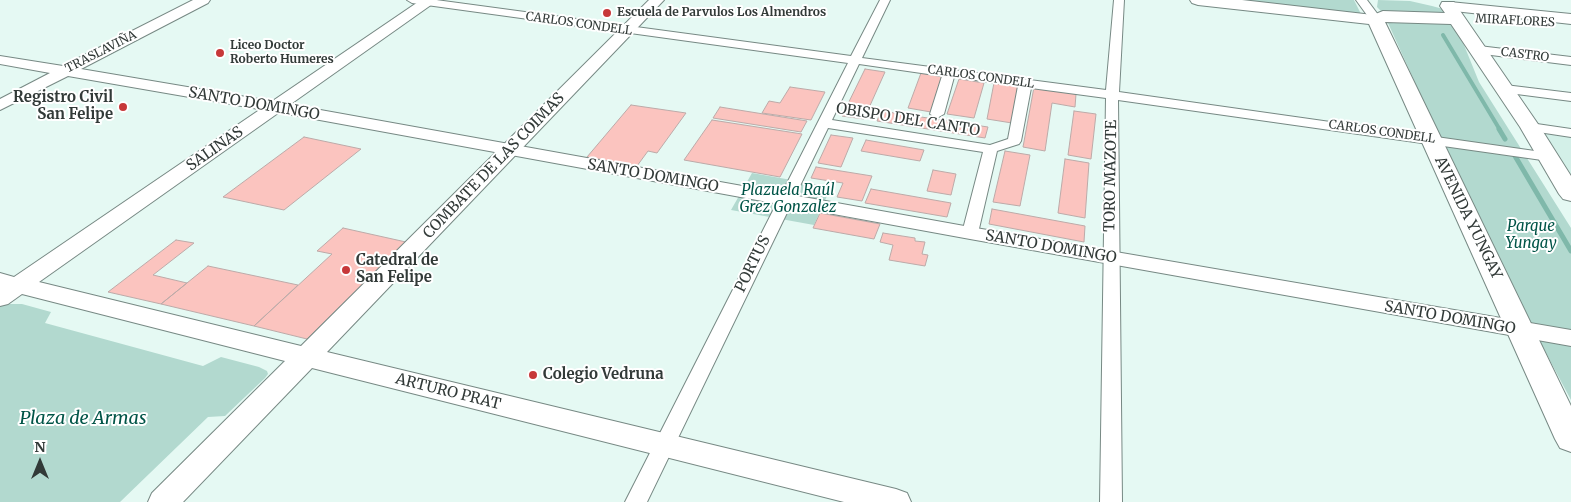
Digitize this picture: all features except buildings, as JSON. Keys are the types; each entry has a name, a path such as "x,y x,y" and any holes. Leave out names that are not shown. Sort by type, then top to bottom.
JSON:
{"main road":[{"name":"COMBATE DE LAS COIMAS","path":"163,502 308,357 657,0"},
{"path":"1198,0 1377,12 1451,8"},
{"name":"SALINAS","path":"6,288 276,107 423,1"},
{"path":"1422,2 1451,8 1549,157 1571,194"},
{"name":"MIRAFLORES","path":"1451,8 1571,18"},
{"name":"MIRAFLORES","path":"1451,8 1510,19 1571,25"},
{"name":"AVENIDA YUNGAY","path":"1377,12 1430,139 1522,331 1571,439"},
{"name":"ARTURO PRAT","path":"6,288 308,357 896,502"}],"street":[{"name":"TRASLAVIÑA","path":"0,105 202,0"},
{"name":"PORTUS","path":"636,502 885,0"},
{"name":"TORO MAZOTE","path":"1111,502 1112,95 1119,0"},
{"name":"AVENIDA YUNGAY","path":"1361,0 1377,12"},
{"name":"CARLOS CONDELL","path":"423,1 628,31 1112,95 1549,157"},
{"name":"CASTRO","path":"1479,50 1571,60"},
{"name":"SANTO DOMINGO","path":"0,60 276,107 970,233 1522,331 1571,338"},
{"path":"937,114 949,73"},
{"path":"991,149 1014,141 1025,84"},
{"path":"1505,89 1571,96"},
{"name":"OBISPO DEL CANTO","path":"824,122 991,149 970,233"},
{"path":"1530,128 1571,133"}],"shaded area":[{"path":"1542,133 1571,136 1571,180"}],"green space":[{"path":"1221,0 1354,0 1362,16"},
{"path":"1378,0 1410,1 1443,9 1448,15 1382,12 1377,7"},
{"name":"Parque Yungay","path":"1388,23 1451,23 1464,45 1479,82 1571,228 1571,400 1532,327 1437,131"},
{"name":"Plazuela Raúl Grez Gonzalez","path":"752,173 831,187 814,225 731,210"},
{"name":"Plaza de Armas","path":"22,304 51,312 45,323 203,366 221,357 259,367 267,371 268,374 225,416 208,417 120,502 0,502 0,306"}],"waterway":[{"path":"1443,35 1500,130"},
{"path":"1499,129 1505,139"},
{"path":"1515,156 1571,251"}],"place":[{"name":"Escuela de Parvulos Los Almendros","path":"607,13"},
{"name":"Liceo Doctor Roberto Humeres","path":"220,53"},
{"name":"Registro Civil San Felipe","path":"123,107"},
{"name":"Catedral de San Felipe","path":"346,270"},
{"name":"Colegio Vedruna","path":"533,375"}]}
